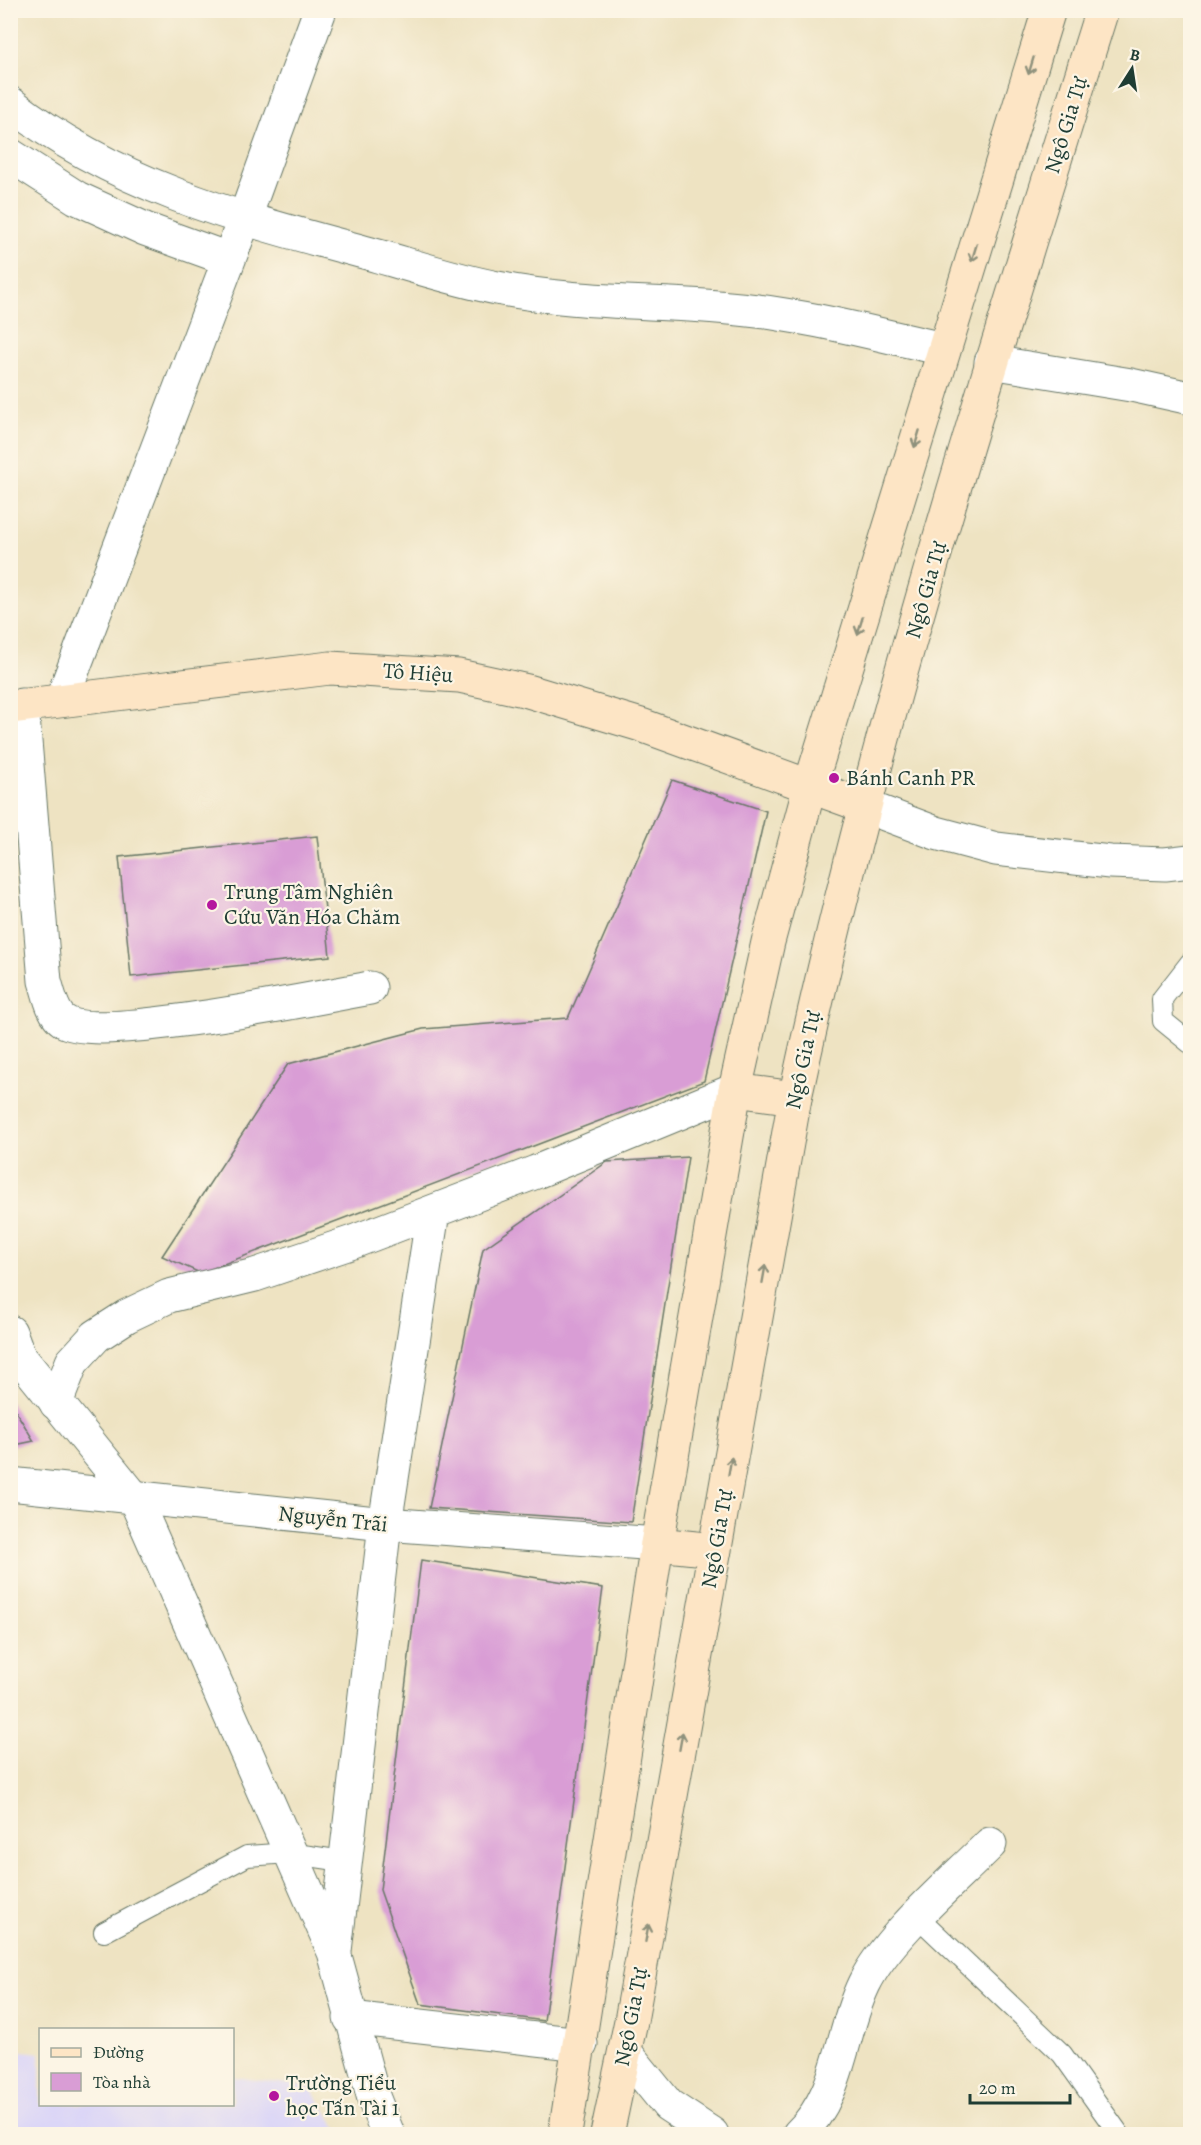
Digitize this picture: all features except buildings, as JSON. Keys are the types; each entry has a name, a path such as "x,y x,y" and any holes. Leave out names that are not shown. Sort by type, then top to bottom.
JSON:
{"main road":[{"name":"Ngô Gia Tự","path":"565,2134 581,2044 657,1544 735,1090 768,942 810,786 1049,10"},
{"name":"Ngô Gia Tự","path":"608,2134 625,2052 795,1098 826,955 864,806 992,362 1101,10"},
{"path":"944,349 992,362"},
{"name":"Tô Hiệu","path":"16,706 330,668 459,676 528,691 641,724 864,806"},
{"path":"735,1090 795,1098"},
{"path":"657,1544 715,1550"},
{"path":"581,2044 625,2052"}],"street":[{"path":"62,699 244,220 320,10"},
{"path":"11,106 98,161 162,191 244,220 498,288 565,296 755,310 944,349"},
{"path":"10,155 77,198 145,229 228,259"},
{"path":"77,198 98,161"},
{"path":"145,229 162,191"},
{"path":"992,362 1131,385 1191,398"},
{"path":"16,706 45,981 54,1009 63,1021 80,1027 98,1028 161,1023 370,988"},
{"path":"864,806 936,833 996,849 1110,862 1165,864 1191,861"},
{"path":"56,1403 72,1362 96,1336 127,1316 169,1296 255,1275 433,1212 735,1090"},
{"path":"334,1952 343,1861 385,1524 433,1212"},
{"path":"10,1332 19,1356 135,1499 334,1952 350,2018 374,2099 388,2134"},
{"name":"Nguyễn Trãi","path":"10,1485 385,1524 657,1544"},
{"path":"799,2134 809,2126 831,2089 850,2017 864,1982 883,1953 990,1844"},
{"path":"350,2018 581,2044"},
{"path":"625,2052 668,2105 712,2134"}],"lane":[{"path":"1191,963 1162,999 1162,1021 1191,1043"},
{"path":"104,1932 247,1856 289,1853 343,1861"},
{"path":"918,1917 1062,2054 1119,2134"}],"shaded area":[{"name":"Trường Tiểu học Tấn Tài 1","path":"11,2050 39,2053 39,2106 234,2106 234,2077 310,2087 341,2134 11,2134"}],"place":[{"name":"Bánh Canh PR","path":"834,778"},
{"name":"Trung Tâm Nghiên Cứu Văn Hóa Chăm","path":"212,905"},
{"name":"Trường Tiểu học Tấn Tài 1","path":"274,2096"}]}
